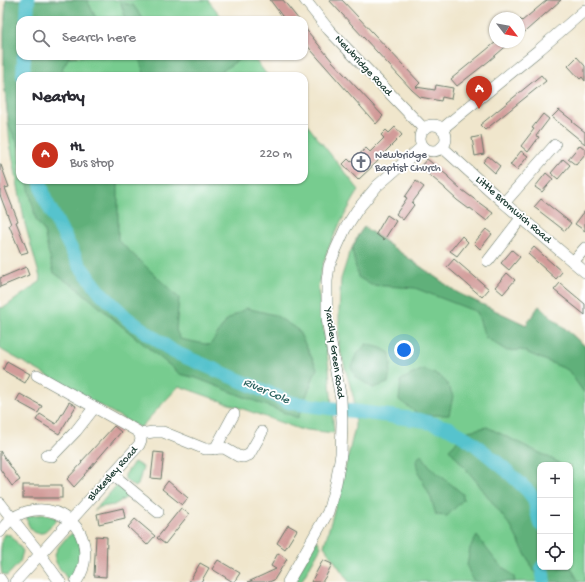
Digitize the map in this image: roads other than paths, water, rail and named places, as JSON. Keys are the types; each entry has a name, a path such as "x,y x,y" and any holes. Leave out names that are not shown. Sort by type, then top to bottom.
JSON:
{"street":[{"name":"Newbridge Road","path":"305,0 329,30 424,129"},
{"path":"442,129 585,10"},
{"path":"432,125 442,129 445,133 446,140 442,147 435,150 426,149 423,146 420,136 424,129 432,125"},
{"path":"504,203 555,145"},
{"name":"Yardley Green Road","path":"288,582 328,512 336,483 341,454 341,399 327,318 327,281 329,266 345,229 357,210 377,186 423,146"},
{"name":"Little Bromwich Road","path":"442,147 504,203 585,272"},
{"path":"488,261 522,217"},
{"path":"573,262 585,248"},
{"name":"Blakesley Road","path":"15,582 139,445 141,440 140,434 137,431 37,376"},
{"path":"46,455 52,456 76,431 94,408"},
{"path":"215,448 234,414"},
{"path":"140,434 163,432 205,449 224,448 238,456 243,457 249,455 262,432"},
{"path":"112,474 158,512"},
{"path":"0,503 60,582"},
{"path":"0,532 12,518 21,513 41,510 60,514 70,521 80,534 83,542 85,561 83,570 76,582"}],"waterway":[{"name":"River Cole","path":"27,16 28,0"},
{"name":"River Cole","path":"23,72 24,60"},
{"name":"River Cole","path":"41,184 45,199 80,266 101,293 128,319 174,352 292,403 420,420 449,428 471,441 505,469 528,491 534,499 537,512"},
{"name":"River Cole","path":"542,570 544,582"}],"place":[{"name":"HL","path":"479,109"},
{"name":"Newbridge Baptist Church","path":"361,162"}]}
